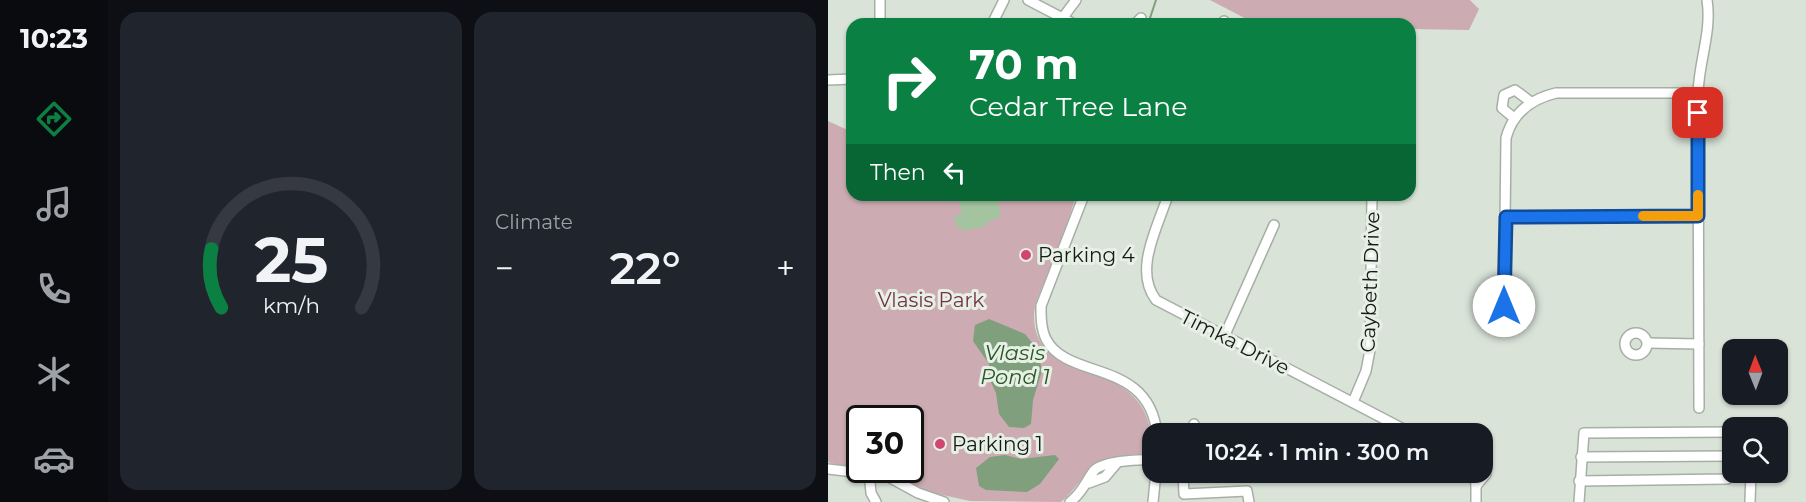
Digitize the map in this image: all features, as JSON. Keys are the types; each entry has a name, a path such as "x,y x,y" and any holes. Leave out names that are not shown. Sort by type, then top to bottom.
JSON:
{"street":[{"path":"880,0 880,18"},
{"path":"995,18 1004,0"},
{"path":"1028,0 1058,18"},
{"path":"1062,18 1076,0"},
{"path":"1699,408 1698,93 1699,64 1709,15 1707,0"},
{"path":"828,80 846,79"},
{"path":"1514,118 1502,108 1504,95 1515,90 1531,102"},
{"path":"1504,306 1506,138 1514,118 1531,102 1556,93 1698,93"},
{"path":"1082,201 1041,306 1041,325 1046,339 1064,357 1134,387 1152,411 1155,423"},
{"name":"Timka Drive","path":"1166,201 1146,264 1147,284 1156,300 1392,423"},
{"name":"Caybeth Drive","path":"1353,402 1366,371 1370,350 1372,201"},
{"path":"1506,217 1698,216"},
{"path":"1224,337 1274,225"},
{"path":"1648,343 1699,344"},
{"path":"1579,502 1584,433 1590,431 1722,432"},
{"path":"1581,457 1722,456"},
{"path":"1074,501 1089,483 1096,468 1142,461"},
{"path":"828,469 846,472"},
{"path":"1579,481 1722,480"},
{"path":"870,483 871,493 876,502"},
{"path":"899,483 918,494 944,502"},
{"path":"1153,502 1155,483"},
{"path":"1181,483 1184,494 1247,491 1249,502"},
{"path":"1475,483 1476,502"},
{"path":"1750,502 1751,483"}],"green space":[{"path":"1210,0 1470,0 1479,9 1469,30 1416,29 1416,18 1244,18"},
{"name":"Vlasis Park","path":"828,121 846,129 846,201 1074,201 1056,256 1036,302 1034,315 1039,339 1052,354 1071,365 1115,383 1134,397 1148,423 1142,423 1142,454 1102,461 1092,467 1061,502 970,501 929,492 911,483 924,483 924,405 846,405 846,466 828,462"}],"water":[{"name":"Vlasis Pond 1","path":"989,319 1025,334 1038,350 1042,371 1033,400 1031,424 1024,428 1009,427 999,414 996,393 989,378 989,364 973,341 975,325"},
{"path":"1005,455 1021,459 1055,455 1059,459 1040,484 1027,492 986,490 979,486 976,468 990,457"}],"building":[{"path":"959,201 997,201 1001,216 986,223 986,226 962,231 961,227 957,228 954,216 962,215"}],"waterway":[{"path":"1150,18 1156,0"}],"slow traffic":[{"path":"1643,216 1698,216 1698,195"}],"place":[{"name":"Parking 4","path":"1026,255"},
{"name":"Parking 1","path":"940,444"}],"route":[{"path":"1504,306 1506,217 1698,216 1698,113"}]}
